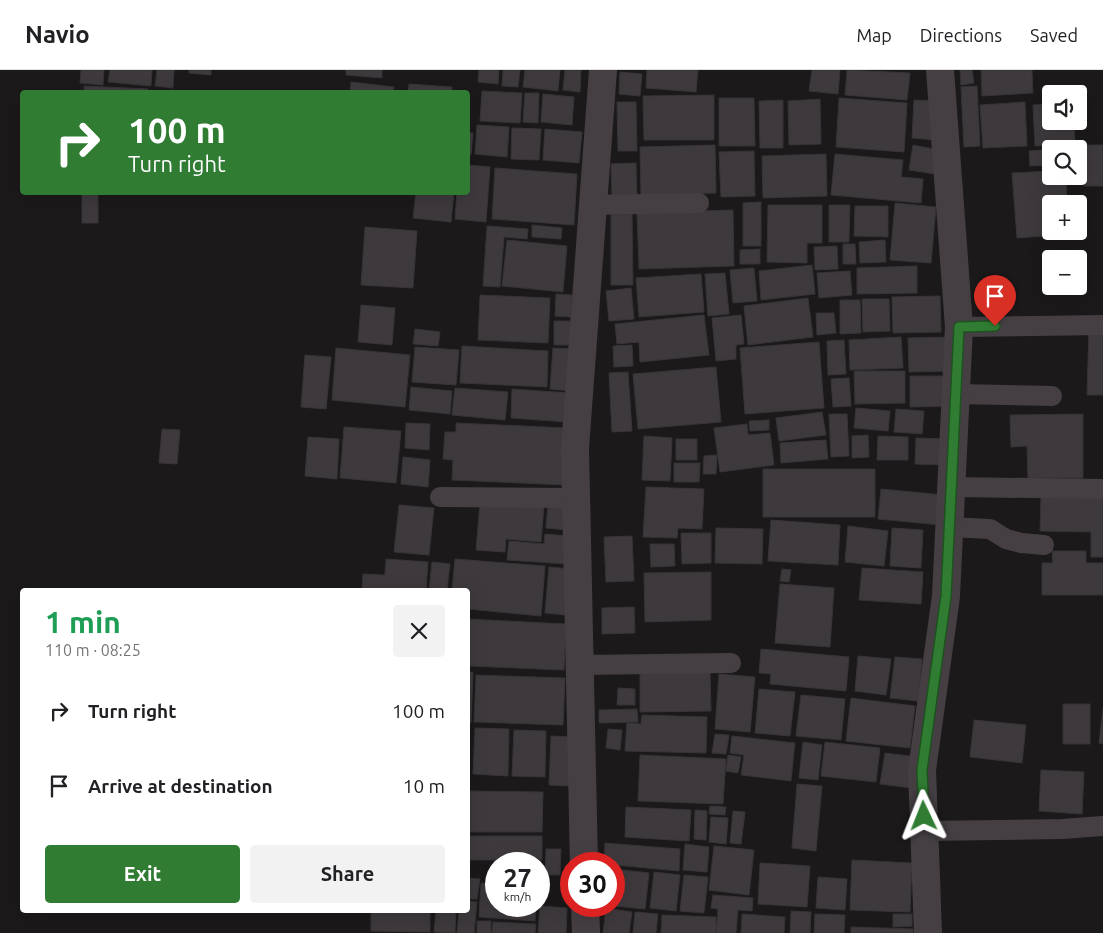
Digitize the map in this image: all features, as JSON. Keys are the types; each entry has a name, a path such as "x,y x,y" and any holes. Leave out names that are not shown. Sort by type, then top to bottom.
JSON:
{"street":[{"path":"584,852 575,448 603,70"},
{"path":"928,933 922,770 946,596 959,327 940,70"},
{"path":"585,917 586,933"}],"lane":[{"path":"592,205 699,203"},
{"path":"959,327 1103,325"},
{"path":"956,394 1052,396"},
{"path":"951,487 1103,489"},
{"path":"440,497 576,498"},
{"path":"949,527 990,529 1006,539 1021,544 1044,545"},
{"path":"580,665 731,663"},
{"path":"924,831 1062,829 1103,826"}],"building":[{"path":"81,70 104,70 103,85 80,83"},
{"path":"110,70 152,70 151,86 108,82"},
{"path":"157,70 174,70 173,88 155,86"},
{"path":"189,70 211,70 211,75 189,73"},
{"path":"346,70 382,70 382,78 346,75"},
{"path":"479,70 499,70 498,84 478,82"},
{"path":"503,70 520,70 518,87 502,86"},
{"path":"525,70 560,70 558,91 523,87"},
{"path":"565,70 581,70 580,92 563,90"},
{"path":"647,70 698,70 696,92 646,88"},
{"path":"812,70 840,70 838,94 809,91"},
{"path":"847,70 910,73 907,100 845,95"},
{"path":"960,70 972,70 974,83 961,85"},
{"path":"981,70 1032,70 1033,93 982,96"},
{"path":"620,72 642,74 640,96 619,94"},
{"path":"351,82 394,87 393,90 350,90"},
{"path":"409,84 452,87 452,90 408,90"},
{"path":"84,86 148,89 148,90 84,90"},
{"path":"977,86 980,146 964,147 961,87"},
{"path":"482,91 522,93 520,123 480,121"},
{"path":"525,93 539,93 538,123 523,122"},
{"path":"543,94 574,97 572,125 541,122"},
{"path":"714,95 714,140 644,140 643,96"},
{"path":"719,98 754,98 755,146 719,146"},
{"path":"839,98 907,103 904,152 836,147"},
{"path":"820,99 821,144 789,145 788,101"},
{"path":"783,100 783,148 760,148 759,101"},
{"path":"914,100 938,101 936,140 912,138"},
{"path":"617,102 636,102 637,151 618,151"},
{"path":"1025,102 1027,146 983,148 980,105"},
{"path":"1042,104 1042,130 1074,130 1075,140 1042,140 1042,146 1035,146 1033,105"},
{"path":"477,125 509,127 507,157 475,154"},
{"path":"512,128 541,129 539,160 511,159"},
{"path":"545,129 582,132 579,163 543,160"},
{"path":"470,133 473,133 471,155"},
{"path":"715,145 716,193 641,195 640,147"},
{"path":"913,145 939,150 935,174 909,170"},
{"path":"1087,145 1103,145 1103,186 1084,186 1087,185"},
{"path":"1042,150 1042,165 1030,166 1029,151"},
{"path":"754,151 755,196 721,197 719,152"},
{"path":"826,154 827,196 763,198 762,156"},
{"path":"835,154 903,160 901,177 923,179 921,203 831,195"},
{"path":"636,163 637,199 612,199 611,164"},
{"path":"470,165 490,167 486,222 455,219 457,195 470,195"},
{"path":"495,168 577,174 574,225 492,219"},
{"path":"1042,171 1042,185 1066,185 1067,195 1042,195 1042,236 1017,238 1012,173"},
{"path":"82,195 98,195 98,223 82,223"},
{"path":"416,195 454,195 451,222 413,218"},
{"path":"761,202 761,246 743,246 743,203"},
{"path":"895,203 936,207 931,263 890,260"},
{"path":"768,205 822,205 822,243 807,243 807,263 767,262"},
{"path":"829,205 850,205 849,242 829,242"},
{"path":"855,206 888,206 888,237 854,236"},
{"path":"733,210 734,266 639,269 637,213"},
{"path":"632,214 633,285 611,285 611,215"},
{"path":"532,225 562,228 561,239 532,237"},
{"path":"487,226 528,229 527,239 504,237 500,287 483,286"},
{"path":"365,227 417,231 413,288 361,285"},
{"path":"507,240 567,246 563,292 502,286"},
{"path":"885,240 886,262 860,263 859,242"},
{"path":"843,244 855,244 856,264 843,264"},
{"path":"837,246 838,269 815,270 814,247"},
{"path":"760,249 760,264 740,264 740,250"},
{"path":"812,265 815,294 761,300 759,271"},
{"path":"917,266 917,293 857,294 857,268"},
{"path":"754,268 757,301 733,303 730,270"},
{"path":"850,271 852,295 819,298 817,273"},
{"path":"725,273 729,314 708,316 705,274"},
{"path":"701,274 704,312 639,317 636,278"},
{"path":"631,288 634,319 609,321 606,291"},
{"path":"556,294 572,295 571,317 555,316"},
{"path":"480,295 550,298 548,343 478,340"},
{"path":"940,296 941,332 893,333 892,297"},
{"path":"808,298 813,337 748,345 744,306"},
{"path":"862,299 889,299 890,331 863,332"},
{"path":"840,300 860,300 861,333 840,334"},
{"path":"361,305 395,308 392,345 358,342"},
{"path":"816,313 834,313 836,333 817,335"},
{"path":"704,315 709,355 640,362 639,342 617,344 615,324"},
{"path":"741,315 744,344 736,345 736,359 716,361 712,318"},
{"path":"554,321 572,321 572,345 554,345"},
{"path":"415,329 440,332 438,346 413,344"},
{"path":"1089,329 1103,329 1103,395 1087,395"},
{"path":"901,337 903,368 850,370 849,340"},
{"path":"951,337 952,371 909,372 908,338"},
{"path":"844,340 846,374 828,375 827,341"},
{"path":"819,342 824,408 745,414 740,348"},
{"path":"632,345 633,366 614,367 613,346"},
{"path":"462,346 548,351 547,387 460,383"},
{"path":"415,347 459,350 456,385 412,382"},
{"path":"336,348 410,355 405,407 332,400"},
{"path":"553,348 574,349 572,391 550,389"},
{"path":"305,355 331,357 326,409 301,407"},
{"path":"716,367 721,422 638,429 633,374"},
{"path":"854,371 905,371 905,403 855,404"},
{"path":"628,372 632,431 612,432 609,373"},
{"path":"910,376 948,376 948,406 910,407"},
{"path":"849,378 851,406 833,407 831,379"},
{"path":"411,387 452,391 450,414 409,410"},
{"path":"455,388 508,392 505,420 452,415"},
{"path":"512,389 569,393 567,422 511,418"},
{"path":"856,408 890,411 888,431 854,428"},
{"path":"896,409 924,411 922,434 894,432"},
{"path":"822,412 826,435 779,441 776,418"},
{"path":"829,414 847,414 849,456 831,457"},
{"path":"1083,414 1083,478 1028,478 1027,446 1011,447 1010,415"},
{"path":"769,420 769,430 750,431 749,421"},
{"path":"406,423 430,424 429,450 405,448"},
{"path":"456,423 568,428 565,485 452,480 453,460 443,459 445,432 456,432"},
{"path":"747,424 748,435 770,433 774,465 720,472 714,428"},
{"path":"344,427 401,431 396,483 340,478"},
{"path":"162,429 180,430 177,464 159,463"},
{"path":"868,435 869,457 852,458 852,436"},
{"path":"644,436 672,438 670,481 642,480"},
{"path":"878,436 908,437 908,460 877,460"},
{"path":"308,437 339,439 337,479 305,476"},
{"path":"916,438 946,439 945,465 915,464"},
{"path":"676,439 697,439 697,460 676,460"},
{"path":"826,440 828,459 781,463 780,443"},
{"path":"717,455 716,474 703,474 704,456"},
{"path":"403,457 430,460 428,487 401,484"},
{"path":"674,463 700,463 699,482 674,482"},
{"path":"763,469 875,469 875,517 763,517"},
{"path":"646,487 704,489 702,529 678,528 677,538 643,537"},
{"path":"881,489 944,495 941,525 878,519"},
{"path":"1041,497 1103,498 1103,557 1091,557 1091,532 1040,531"},
{"path":"480,502 544,506 541,542 506,539 505,552 476,550"},
{"path":"548,504 569,506 567,530 546,528"},
{"path":"399,505 434,508 429,555 394,552"},
{"path":"771,520 840,525 838,565 768,561"},
{"path":"848,526 888,531 884,566 845,562"},
{"path":"716,528 763,529 762,564 715,563"},
{"path":"892,528 923,530 921,568 890,566"},
{"path":"681,533 711,533 711,563 682,564"},
{"path":"545,534 569,536 566,564 507,560 509,541 544,544"},
{"path":"632,536 634,581 606,582 604,537"},
{"path":"650,544 674,544 675,566 651,567"},
{"path":"1052,551 1086,551 1086,563 1103,563 1103,595 1042,595 1042,563 1053,563"},
{"path":"386,559 428,562 426,588 362,588 363,574 385,575"},
{"path":"455,559 545,566 541,616 470,609 470,588 452,588"},
{"path":"432,562 450,564 447,588 429,588"},
{"path":"549,567 570,569 567,615 545,613"},
{"path":"862,568 923,572 921,604 859,600"},
{"path":"782,569 791,570 789,582 780,581"},
{"path":"711,572 711,620 645,622 644,573"},
{"path":"780,584 834,588 830,647 775,643"},
{"path":"634,607 635,633 602,634 602,608"},
{"path":"470,619 566,624 564,670 470,666"},
{"path":"761,649 849,657 846,691 770,684 771,674 759,673"},
{"path":"858,656 891,659 886,695 855,691"},
{"path":"895,657 922,659 918,701 890,698"},
{"path":"640,669 710,669 711,711 640,712"},
{"path":"470,672 473,672 471,723"},
{"path":"719,674 755,677 750,732 715,729"},
{"path":"476,675 565,678 563,725 474,722"},
{"path":"618,688 635,689 635,705 617,705"},
{"path":"759,689 795,692 790,736 755,733"},
{"path":"801,695 845,699 841,740 796,736"},
{"path":"851,698 915,706 910,748 846,741"},
{"path":"1063,704 1090,704 1090,744 1063,744"},
{"path":"1103,708 1103,744 1099,743"},
{"path":"637,709 638,722 599,723 599,710"},
{"path":"642,715 707,717 706,753 625,751 627,723 641,724"},
{"path":"974,720 1026,725 1022,763 970,757"},
{"path":"475,728 509,729 508,776 473,774"},
{"path":"608,729 622,730 620,750 606,748"},
{"path":"514,730 546,731 545,777 512,776"},
{"path":"715,734 729,735 726,754 712,753"},
{"path":"551,736 572,737 570,786 549,785"},
{"path":"732,736 795,743 791,781 741,775 744,755 730,753"},
{"path":"803,742 822,745 818,780 799,778"},
{"path":"825,742 880,748 876,782 821,776"},
{"path":"885,753 917,757 912,788 880,784"},
{"path":"640,755 726,759 723,804 638,801"},
{"path":"728,755 741,757 738,773 726,771"},
{"path":"1041,770 1084,772 1082,814 1039,811"},
{"path":"797,784 822,786 816,851 792,848"},
{"path":"470,791 543,792 542,832 470,832"},
{"path":"710,806 726,807 725,815 709,814"},
{"path":"626,807 691,810 689,841 625,837"},
{"path":"695,810 707,811 706,840 694,839"},
{"path":"733,811 745,812 741,844 730,843"},
{"path":"711,817 728,818 726,844 709,842"},
{"path":"470,836 542,836 542,852 485,852 485,860 470,860"},
{"path":"605,843 680,849 679,871 625,866 625,852 605,852"},
{"path":"685,844 709,847 707,872 683,870"},
{"path":"714,846 754,850 749,895 709,890"},
{"path":"546,849 561,849 560,875 550,875 550,852 546,852"},
{"path":"852,860 912,863 910,912 850,910"},
{"path":"760,863 810,866 807,907 758,904"},
{"path":"625,870 649,873 645,909 625,907"},
{"path":"654,872 680,875 676,911 650,908"},
{"path":"684,875 708,877 704,913 680,911"},
{"path":"818,877 847,879 845,910 816,908"},
{"path":"470,878 480,879 477,899 470,899"},
{"path":"481,883 485,883 485,917 535,917 535,921 479,917"},
{"path":"713,895 753,898 752,911 738,910 736,933 716,933 718,909 711,908"},
{"path":"470,901 477,902 474,933 457,933 459,913 470,913"},
{"path":"550,907 560,907 560,917 567,917 566,933 538,933 539,917 550,917"},
{"path":"625,911 632,912 629,933 603,933 605,917 625,917"},
{"path":"791,911 811,912 810,933 790,933"},
{"path":"635,912 658,914 656,933 633,933"},
{"path":"371,913 430,913 430,932 371,931"},
{"path":"436,913 456,913 455,933 434,932"},
{"path":"742,914 785,917 784,933 741,933"},
{"path":"815,914 845,915 844,933 814,933"},
{"path":"893,914 912,914 912,926 893,927"},
{"path":"662,915 716,917 716,933 661,933"},
{"path":"477,921 491,921 491,933 477,933"},
{"path":"493,922 536,924 535,933 492,933"},
{"path":"851,927 913,929 913,933 851,933"}],"route":[{"path":"924,816 922,770 946,596 959,327 995,326"}]}
